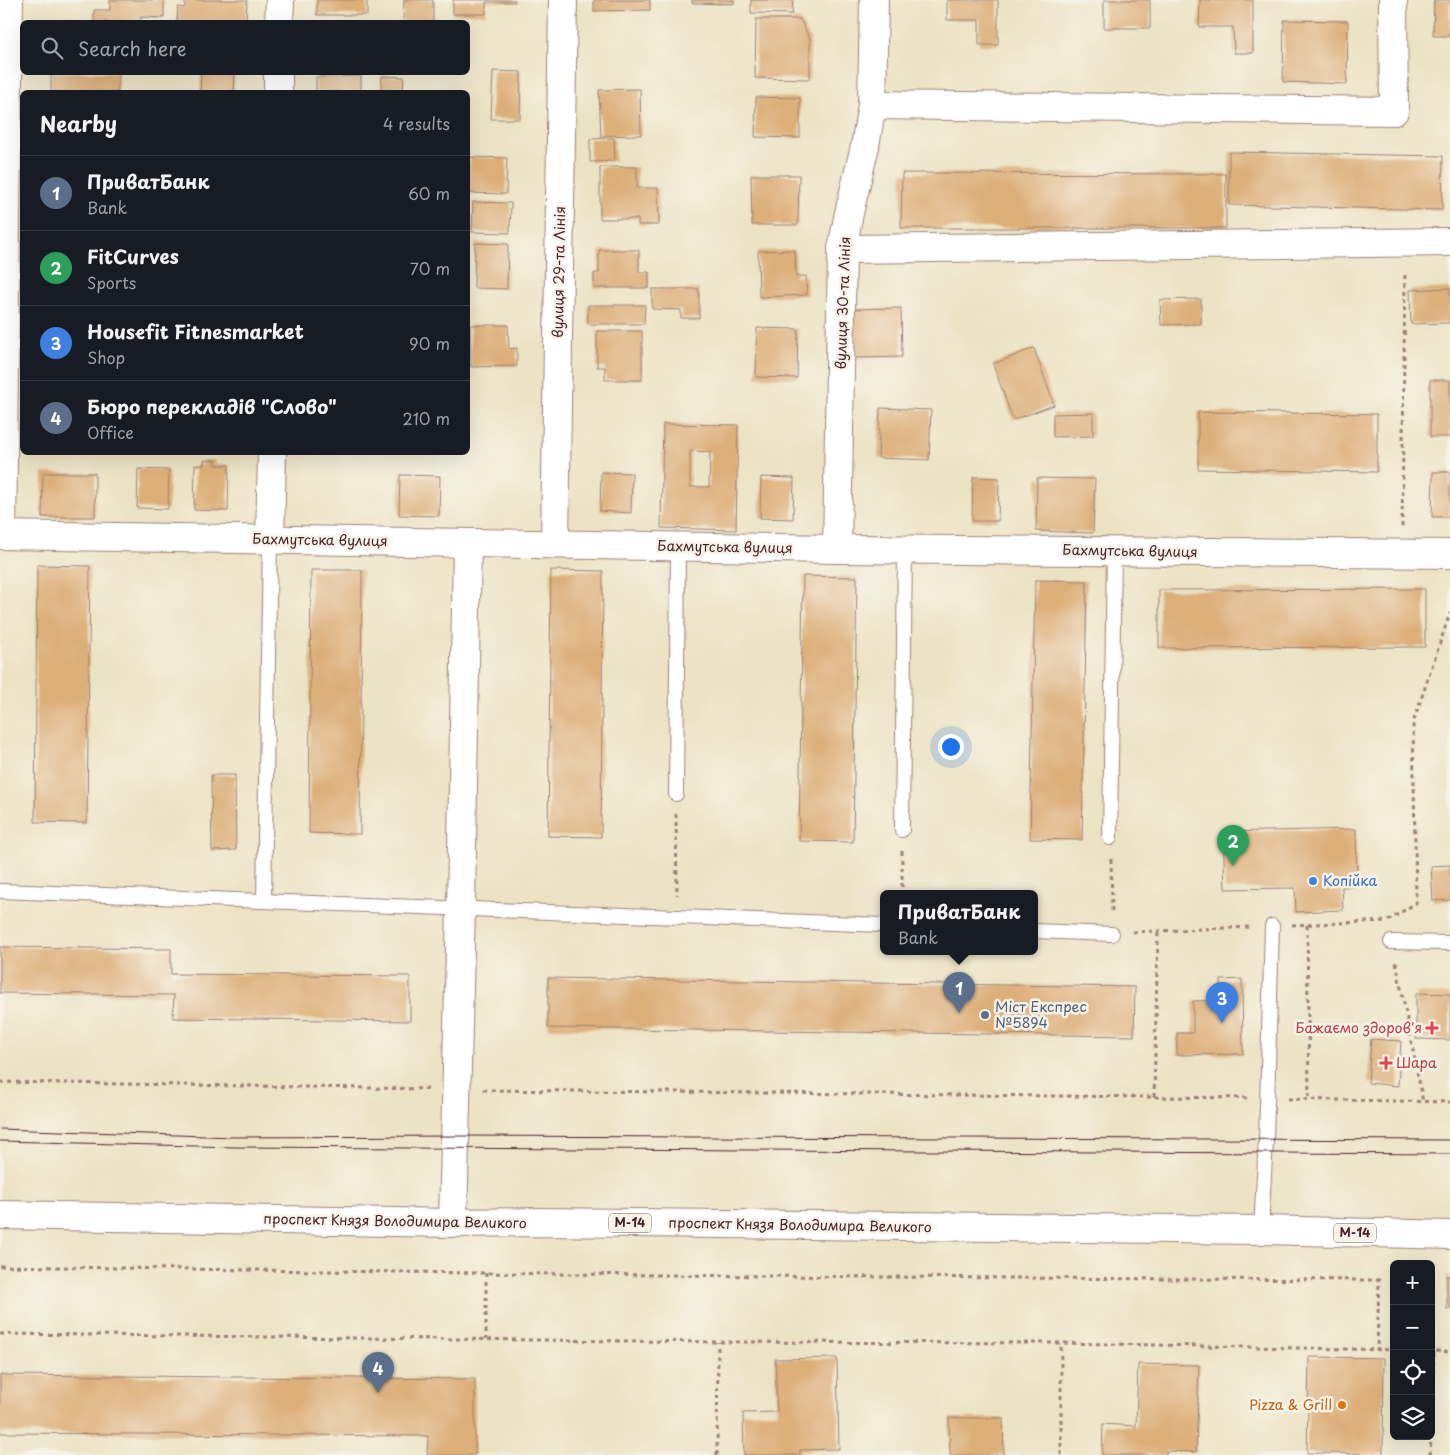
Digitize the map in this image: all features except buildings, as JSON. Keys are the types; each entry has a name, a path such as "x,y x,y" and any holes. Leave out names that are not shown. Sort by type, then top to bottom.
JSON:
{"street":[{"path":"1,535 9,0"},
{"path":"279,20 280,0"},
{"name":"вулиця 29-та Лінія","path":"555,544 563,0"},
{"name":"вулиця 30-та Лінія","path":"837,549 842,249 848,213 865,146 872,105 874,0"},
{"path":"872,105 1394,111 1393,0"},
{"path":"278,75 278,90"},
{"path":"842,249 1450,242"},
{"path":"270,539 272,455"},
{"name":"Бахмутська вулиця","path":"1,535 837,549 1450,554"},
{"path":"453,1223 462,908 467,542"},
{"name":"проспект Князя Володимира Великого","path":"0,1215 453,1223 540,1222 1260,1230 1450,1236"}],"lane":[{"path":"264,901 270,539"},
{"path":"676,794 678,546"},
{"path":"902,830 905,549"},
{"path":"1110,838 1114,551"},
{"path":"0,891 880,925"},
{"path":"1260,1230 1265,1146 1272,926"},
{"path":"1038,930 1112,934"},
{"path":"1392,942 1450,943"}],"path":[{"path":"1402,554 1405,243"},
{"path":"1423,1102 1387,921 1416,903 1413,723 1450,613"},
{"path":"676,794 677,917"},
{"path":"902,830 902,890"},
{"path":"1110,838 1112,934"},
{"path":"1308,925 1309,1099"},
{"path":"1154,1097 1158,931"},
{"path":"0,1082 1450,1102"},
{"path":"0,1266 486,1273 1379,1280 1377,1350"},
{"path":"486,1273 486,1339"},
{"path":"0,1334 718,1342 1061,1343 1390,1350"},
{"path":"717,1455 718,1342"},
{"path":"1061,1343 1061,1455"},
{"path":"1435,1351 1450,1352"},
{"path":"1430,1455 1431,1440"}],"tram line":[{"path":"0,1129 235,1137 456,1136 1450,1140"},
{"path":"0,1141 235,1147 1450,1154"}],"place":[{"name":"FitCurves","path":"1233,866"},
{"name":"Копійка","path":"1313,881"},
{"name":"ПриватБанк","path":"959,1013"},
{"name":"Міст Експрес №5894","path":"985,1015"},
{"name":"Housefit Fitnesmarket","path":"1222,1023"},
{"name":"Бажаємо здоров'я","path":"1432,1028"},
{"name":"Шара","path":"1386,1063"},
{"name":"Бюро перекладів \"Слово\"","path":"378,1393"},
{"name":"Pizza & Grill","path":"1342,1405"}]}
